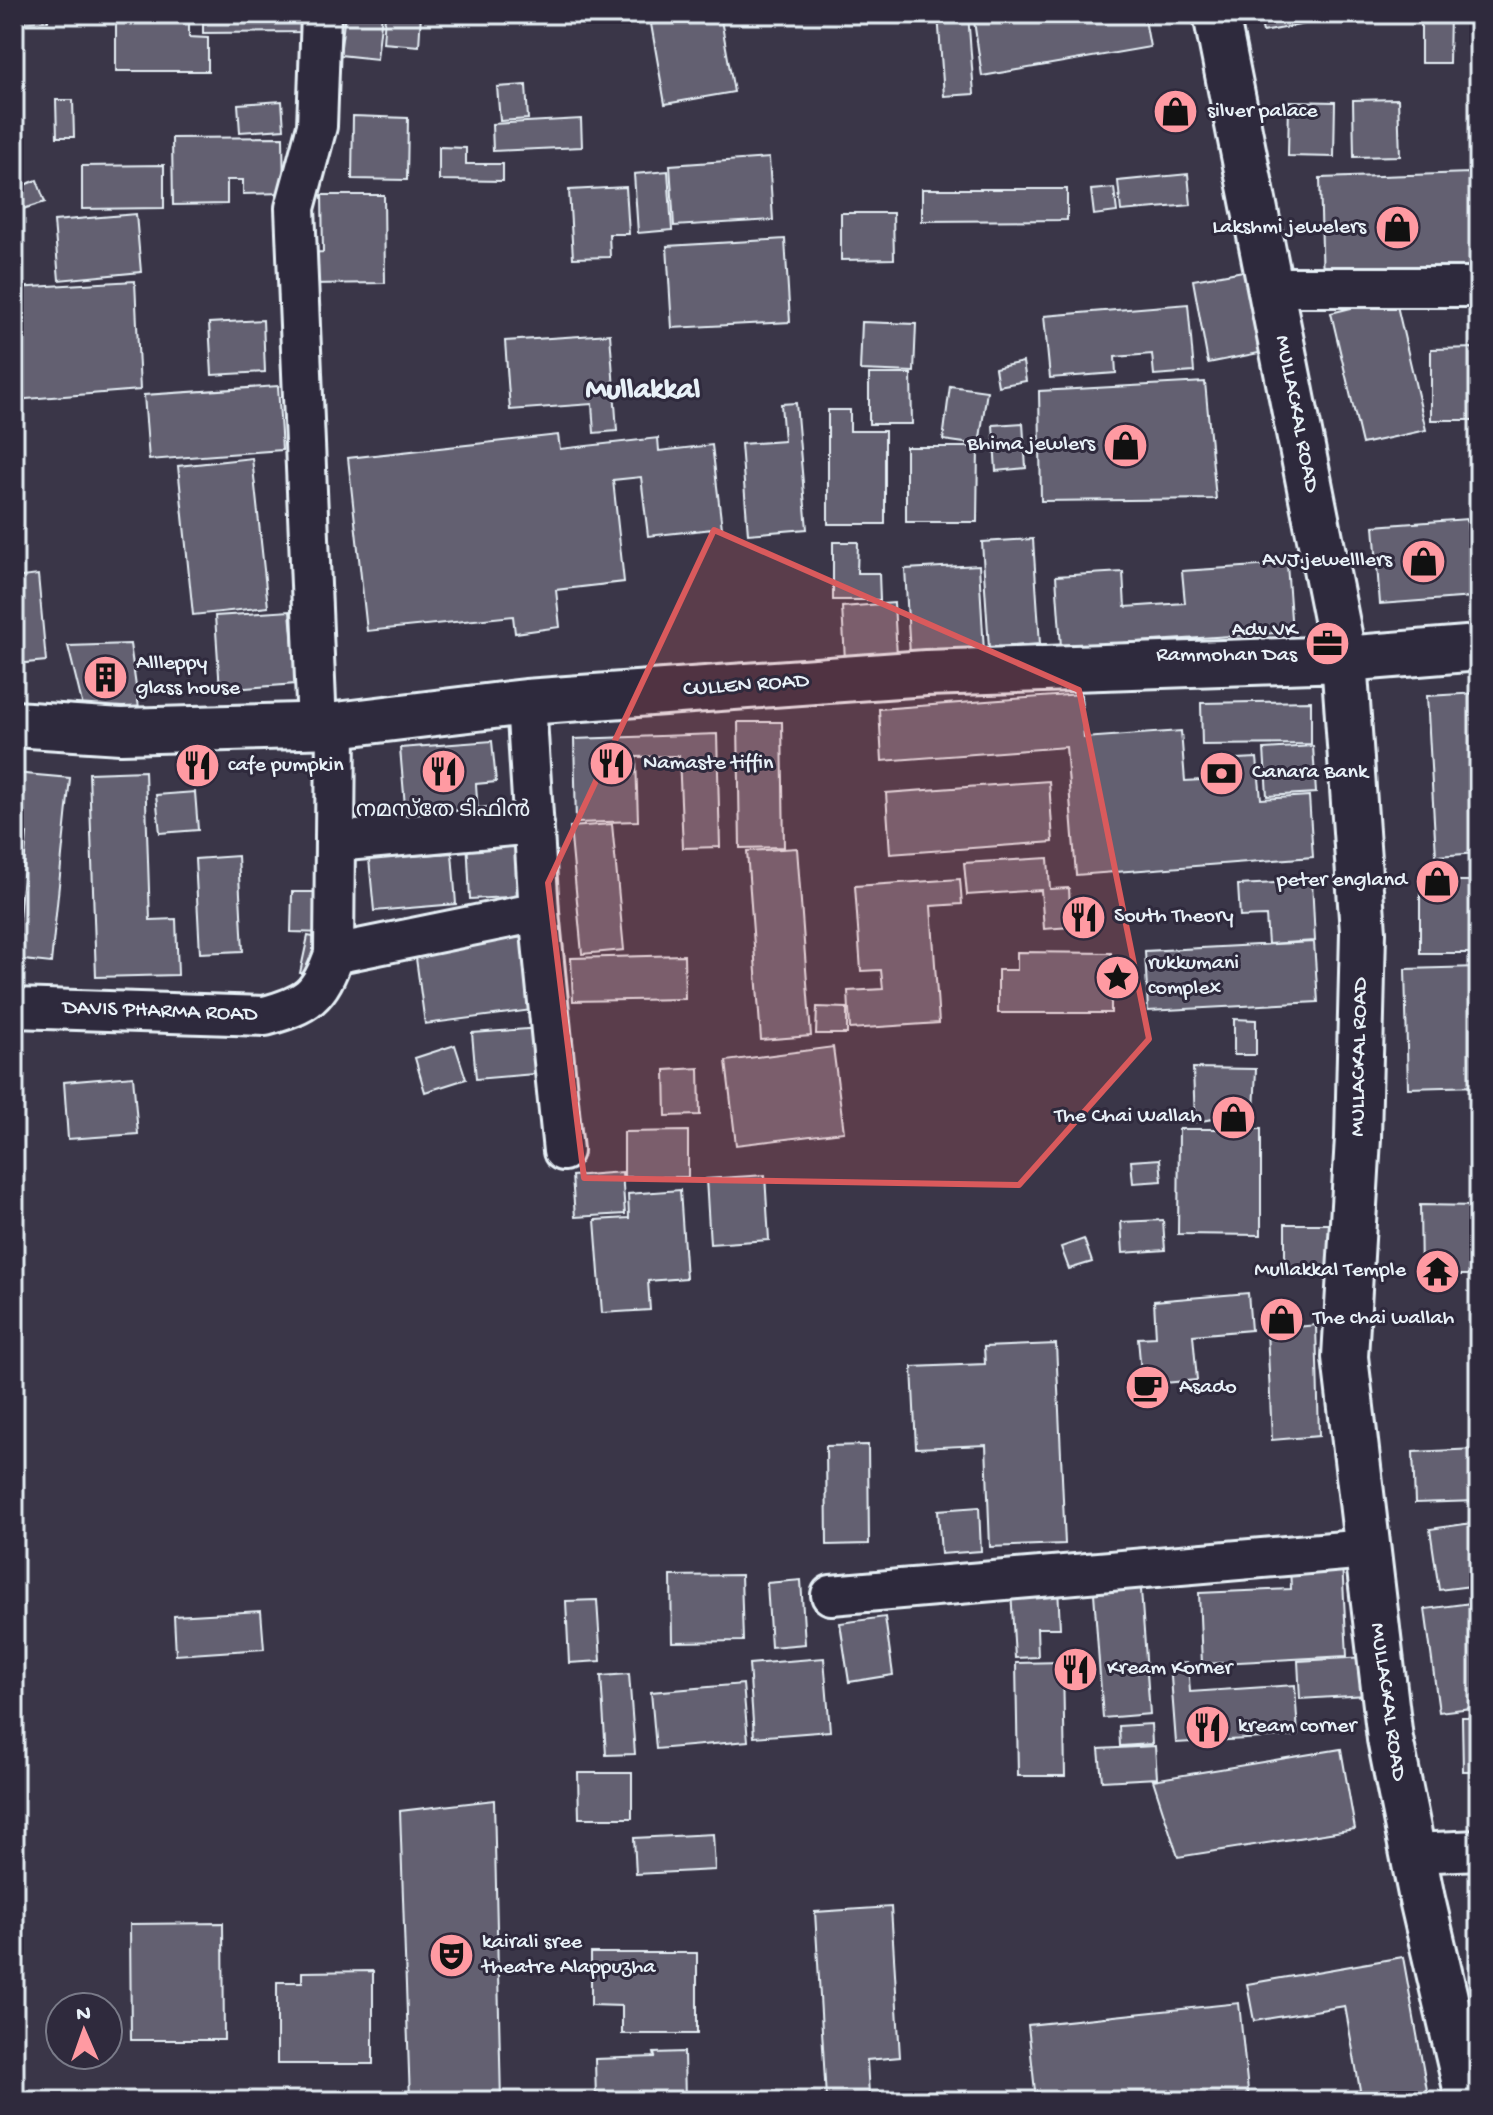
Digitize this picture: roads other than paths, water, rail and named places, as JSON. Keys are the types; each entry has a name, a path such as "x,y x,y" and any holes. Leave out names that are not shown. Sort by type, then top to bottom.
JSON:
{"main road":[{"name":"MULLACKAL ROAD","path":"1216,14 1344,659 1363,932 1358,1138 1345,1357 1390,1739 1469,2101"},
{"name":"CULLEN ROAD","path":"14,724 121,731 326,726 526,702 926,673 1344,659 1479,648"}],"street":[{"name":"DAVIS PHARMA ROAD","path":"14,1008 265,1016 298,1007 324,982 334,954 335,842 295,208 317,126 321,14"},
{"path":"1270,287 1479,287"},
{"path":"526,702 539,912 563,1151"},
{"path":"335,842 534,824"},
{"path":"334,954 539,912"},
{"path":"831,1595 1367,1549"},
{"path":"1413,1853 1479,1850"}],"place":[{"name":"silver palace","path":"1176,112"},
{"name":"Lakshmi jewelers","path":"1397,228"},
{"name":"Bhima jewlers","path":"1126,445"},
{"name":"AVJ jewelllers","path":"1423,561"},
{"name":"Adv VK Rammohan Das","path":"1328,644"},
{"name":"Allleppy glass house","path":"105,677"},
{"name":"Namaste tiffin","path":"612,764"},
{"name":"cafe pumpkin","path":"197,766"},
{"name":"നമസ്തേ ടിഫിൻ","path":"443,771"},
{"name":"Canara Bank","path":"1221,773"},
{"name":"peter england","path":"1438,881"},
{"name":"South Theory","path":"1083,917"},
{"name":"rukkumani complex","path":"1117,977"},
{"name":"The Chai Wallah","path":"1233,1117"},
{"name":"Mullakkal Temple","path":"1437,1271"},
{"name":"The chai wallah","path":"1282,1319"},
{"name":"Asado","path":"1148,1388"},
{"name":"Kream Korner","path":"1076,1669"},
{"name":"kream corner","path":"1207,1727"},
{"name":"kairali sree theatre Alappuzha","path":"451,1956"}],"district":[{"name":"Mullakkal","path":"643,391"}]}
